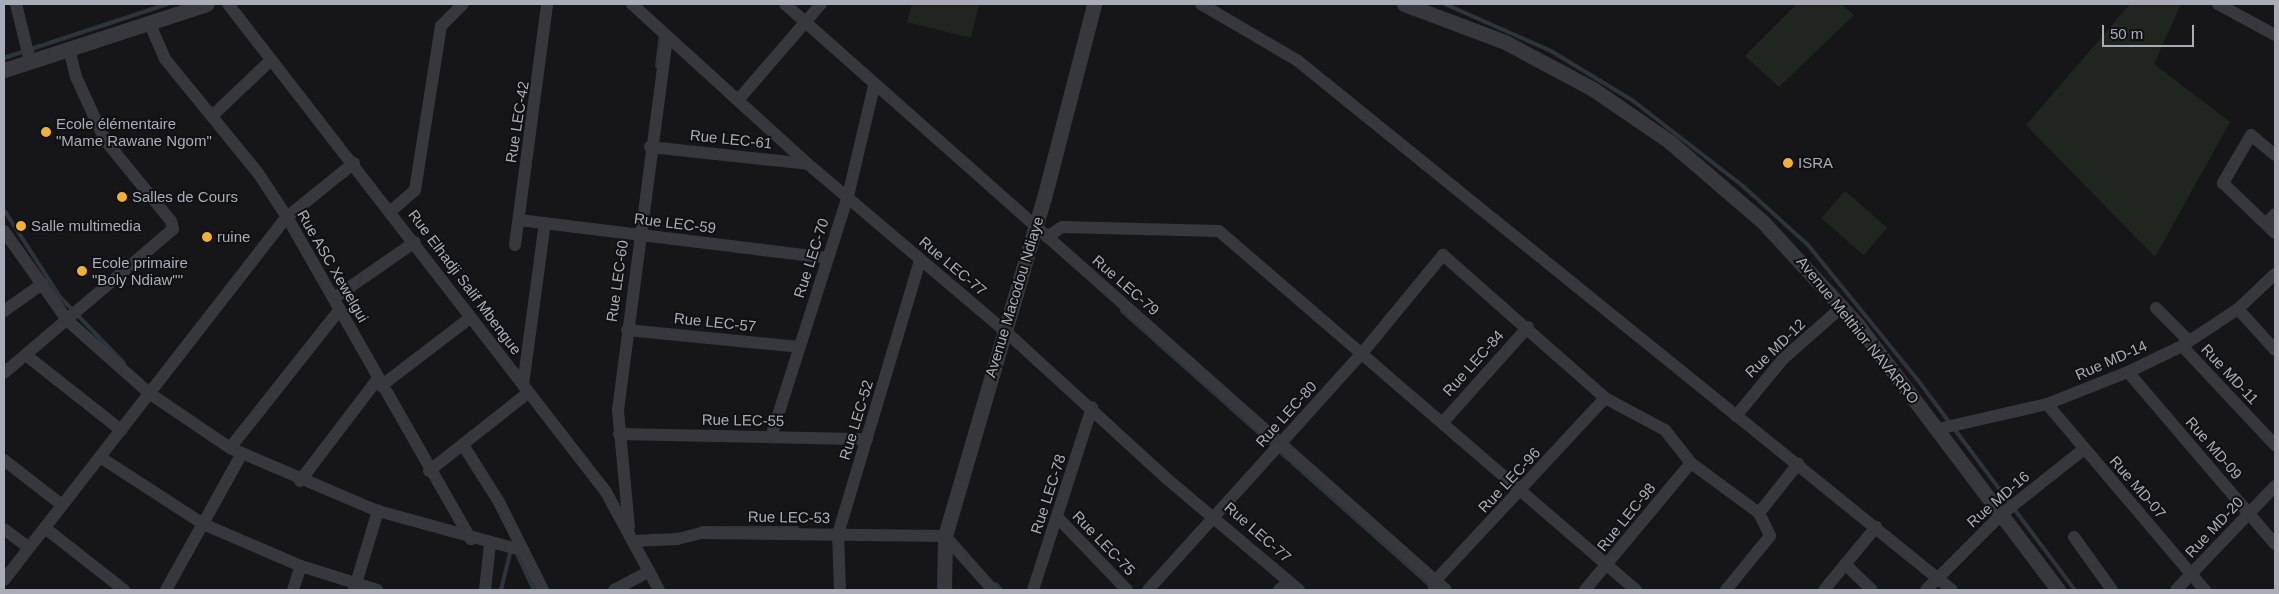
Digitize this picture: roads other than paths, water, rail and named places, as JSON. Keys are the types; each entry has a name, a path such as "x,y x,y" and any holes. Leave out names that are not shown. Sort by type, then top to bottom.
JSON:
{"street":[{"path":"16,4 30,61"},
{"path":"4,70 207,4"},
{"name":"Rue Elhadji Salif Mbengue","path":"228,4 354,163 415,242 470,318 606,492 632,536 659,590"},
{"path":"391,211 415,190 441,26 463,4"},
{"name":"Rue LEC-42","path":"515,245 547,4"},
{"name":"Rue LEC-77","path":"632,4 739,99 808,164 848,196 920,261 1004,330 1092,408 1166,478 1215,516 1294,586"},
{"name":"Rue LEC-79","path":"784,4 874,86 1036,223 1047,237 1281,443 1434,586 1446,590"},
{"path":"804,22 814,4"},
{"path":"739,99 821,4"},
{"name":"Avenue Macodou Ndiaye","path":"944,590 945,536 1036,223 1094,4"},
{"path":"1201,4 1298,61 1736,416 1876,526 1952,590"},
{"name":"Avenue Melthior NAVARRO","path":"1404,4 1530,54 1635,117 1762,221 1843,306 1938,429 2058,590"},
{"path":"2218,4 2275,35"},
{"name":"Rue ASC Xewelgui","path":"149,22 166,59 212,116 286,217 337,303 379,383 429,471 471,539"},
{"name":"Rue LEC-60","path":"632,536 619,434 627,330 650,147 668,36"},
{"path":"5,369 27,356 173,229 171,221 104,140 76,77 69,48"},
{"path":"212,116 271,60"},
{"name":"Rue LEC-70","path":"771,437 848,196 874,86"},
{"path":"2275,155 2251,135 2223,183 2271,229 2275,214"},
{"name":"Rue LEC-61","path":"650,147 808,164"},
{"path":"4,580 286,217 354,163"},
{"name":"Rue LEC-59","path":"518,220 828,258"},
{"path":"429,471 463,445 526,389 545,223"},
{"path":"1047,237 1062,227 1219,231 1444,421 1522,492 1636,590"},
{"path":"6,240 42,284 68,321 149,393 235,452 300,481 378,511 471,539 524,551"},
{"path":"166,590 203,524 235,452 337,303 415,242"},
{"name":"Rue LEC-80","path":"1148,590 1363,352 1443,255 1528,327"},
{"name":"Rue LEC-52","path":"840,590 838,534 920,261"},
{"name":"Rue MD-14","path":"1938,429 2047,404 2128,372 2185,343 2238,309 2275,274"},
{"path":"4,311 42,284"},
{"name":"Rue MD-12","path":"1736,416 1783,359 1843,306"},
{"name":"Rue MD-11","path":"2156,308 2275,446"},
{"path":"2238,309 2275,350"},
{"path":"300,481 379,383 470,318"},
{"path":"1528,327 1605,398 1665,430 1691,463 1758,513 1770,536 1726,590"},
{"name":"Rue LEC-84","path":"1444,421 1528,327"},
{"name":"Rue LEC-57","path":"627,330 799,347"},
{"path":"27,356 121,430"},
{"name":"Rue MD-09","path":"2128,372 2275,544"},
{"name":"Rue LEC-96","path":"1434,586 1522,492 1605,398"},
{"name":"Rue MD-07","path":"2047,404 2205,590"},
{"name":"Rue LEC-78","path":"1033,590 1058,518 1092,408"},
{"name":"Rue LEC-55","path":"619,434 867,439"},
{"path":"463,445 524,551 543,590"},
{"name":"Rue MD-16","path":"1926,590 2002,514 2084,449"},
{"path":"100,457 203,524 355,587 377,590"},
{"path":"4,460 62,505"},
{"name":"Rue LEC-98","path":"1584,590 1608,565 1691,463"},
{"path":"1758,513 1798,464"},
{"name":"Rue MD-20","path":"2176,590 2275,486"},
{"path":"355,587 378,511"},
{"name":"Rue LEC-75","path":"1058,518 1127,590"},
{"path":"1824,590 1876,526"},
{"path":"45,528 124,590"},
{"path":"4,529 29,548"},
{"name":"Rue LEC-53","path":"632,536 677,539 701,533 945,536"},
{"path":"945,536 993,590"},
{"path":"2074,537 2112,590"},
{"path":"485,590 490,544"},
{"path":"1845,564 1872,590"},
{"path":"292,590 301,566"},
{"path":"614,590 649,571"},
{"path":"1279,590 1294,586"}],"waterway":[{"path":"4,58 167,4"},
{"path":"1445,4 1551,51 1632,100 1744,187 1808,245 1917,379 2075,590"},
{"path":"657,66 661,34"},
{"path":"4,210 60,297 124,363"},
{"path":"1122,311 1430,585"},
{"path":"702,528 797,528"},
{"path":"501,590 511,549"},
{"path":"516,552 534,590"},
{"path":"996,584 1001,590"}],"place":[{"name":"Ecole élémentaire \"Mame Rawane Ngom\"","path":"46,132"},
{"name":"ISRA","path":"1788,163"},
{"name":"Salles de Cours","path":"122,197"},
{"name":"Salle multimedia","path":"21,226"},
{"name":"ruine","path":"207,237"},
{"name":"Ecole primaire \"Boly Ndiaw\"\"","path":"82,271"}]}
